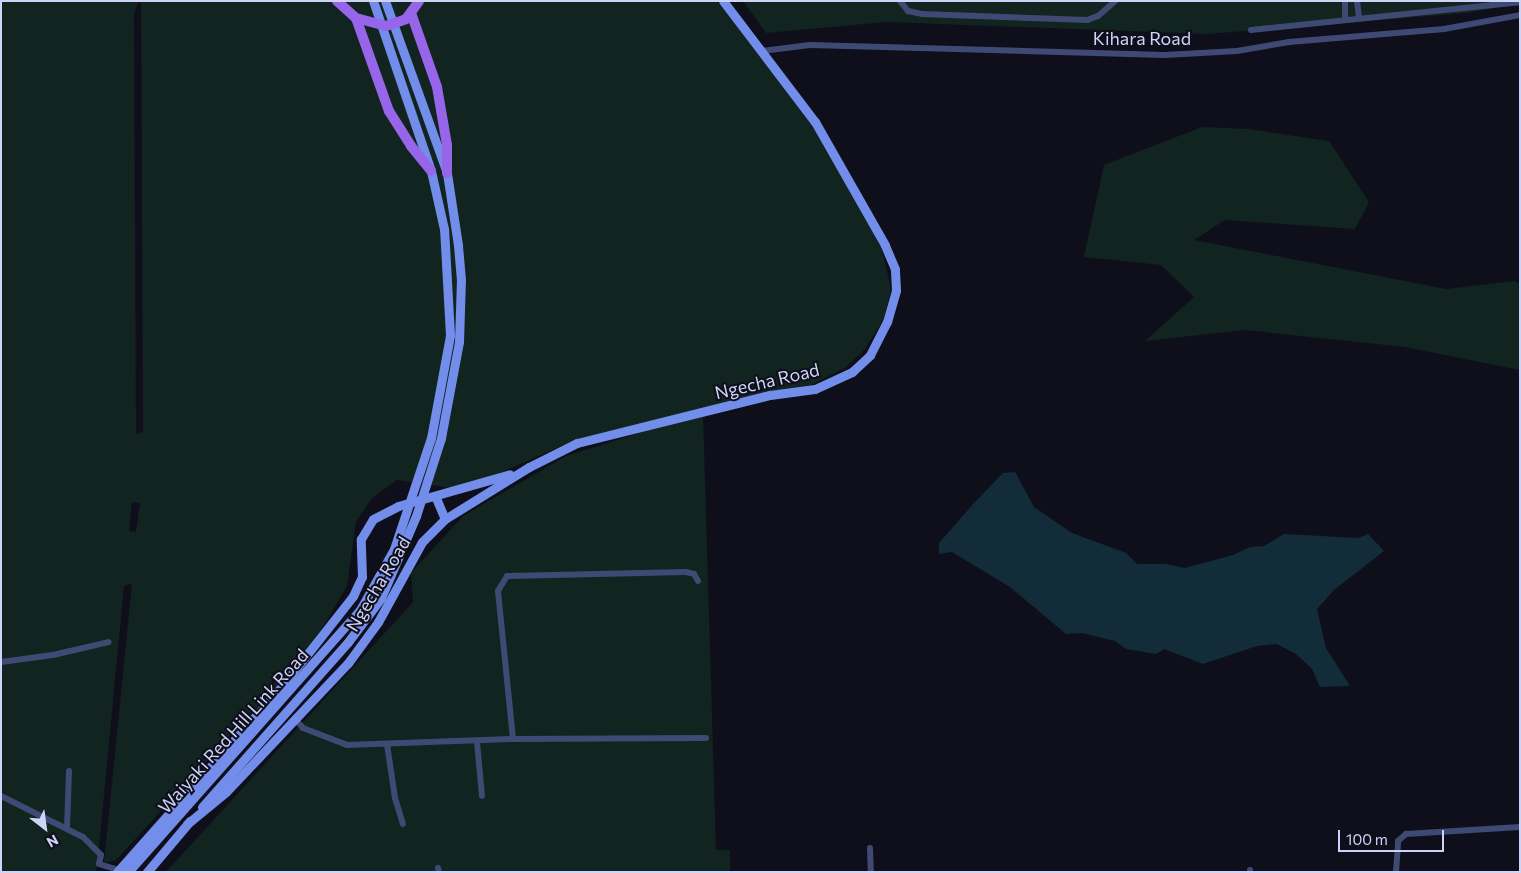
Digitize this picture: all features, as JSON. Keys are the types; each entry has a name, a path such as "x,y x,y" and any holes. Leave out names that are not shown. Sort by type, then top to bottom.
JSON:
{"main road":[{"path":"338,1 356,18 376,26 390,26 409,16 419,1"},
{"path":"373,1 431,171"},
{"path":"385,1 447,172"},
{"name":"Ngecha Road","path":"187,824 226,792 348,663 371,632 422,542 445,518 560,450 595,438 828,385 862,364 879,338 896,290 892,261 827,140 723,1"},
{"path":"409,16 437,87 447,145 447,172"},
{"path":"356,18 389,111 411,146 431,171"},
{"name":"Waiyaki Red Hill Link Road","path":"128,872 193,793 360,610 385,567 404,518 440,404 450,335 444,229 431,171"},
{"name":"Waiyaki Red Hill Link Road","path":"147,872 348,642 371,612 389,582 424,494 441,438 459,342 461,280 447,172"},
{"name":"Ngecha Road","path":"118,871 193,793 354,596 362,577 359,550 369,524 388,509 436,498 529,467"},
{"path":"436,498 445,518"}],"street":[{"path":"900,1 905,9 916,13 1086,20 1098,16 1115,1"},
{"path":"1345,1 1345,20"},
{"path":"1357,1 1359,18"},
{"path":"1251,30 1520,2"},
{"name":"Kihara Road","path":"762,51 810,45 1165,55 1237,51 1289,42 1444,29 1520,15"},
{"path":"513,739 498,591 507,576 686,572 694,574 698,581"},
{"path":"1,662 53,655 109,642"},
{"path":"295,719 303,728 340,744 477,742 513,739 706,738"},
{"path":"477,742 482,796"},
{"path":"387,744 395,798 402,824"},
{"path":"66,828 69,771"},
{"path":"1,796 66,828 91,844 101,855 99,864 102,872"},
{"path":"1396,872 1398,841 1406,834 1520,827"},
{"path":"870,848 871,872"},
{"path":"99,864 118,871"}],"green space":[{"path":"1,1 139,1 134,13 136,434 143,432 141,1 717,1 794,96 849,185 882,250 891,289 884,318 865,349 846,367 811,385 578,439 495,475 451,488 397,480 372,498 356,522 347,586 323,627 295,665 116,860 104,863 132,583 124,586 97,868 95,872 1,872","holes":["132,502 140,503 136,532 129,531"]},
{"path":"743,1 1520,1 1520,3 1467,13 1207,34 886,22 766,33"},
{"path":"1202,127 1249,129 1329,141 1369,202 1355,229 1225,220 1194,240 1446,289 1514,281 1520,284 1520,370 1405,347 1245,330 1145,341 1194,297 1161,265 1084,257 1104,165"},
{"path":"703,413 716,850 730,850 730,872 166,872 413,602 411,573 463,516 566,456"}],"water":[{"path":"1015,472 1034,507 1072,533 1126,553 1137,564 1166,564 1185,568 1233,555 1250,547 1264,546 1284,534 1358,538 1368,534 1384,551 1334,590 1317,609 1326,648 1350,686 1320,687 1312,669 1296,654 1277,644 1257,646 1203,664 1164,649 1156,654 1126,649 1115,641 1082,633 1066,634 1010,587 952,552 939,554 939,543 975,502 1003,473"}]}
